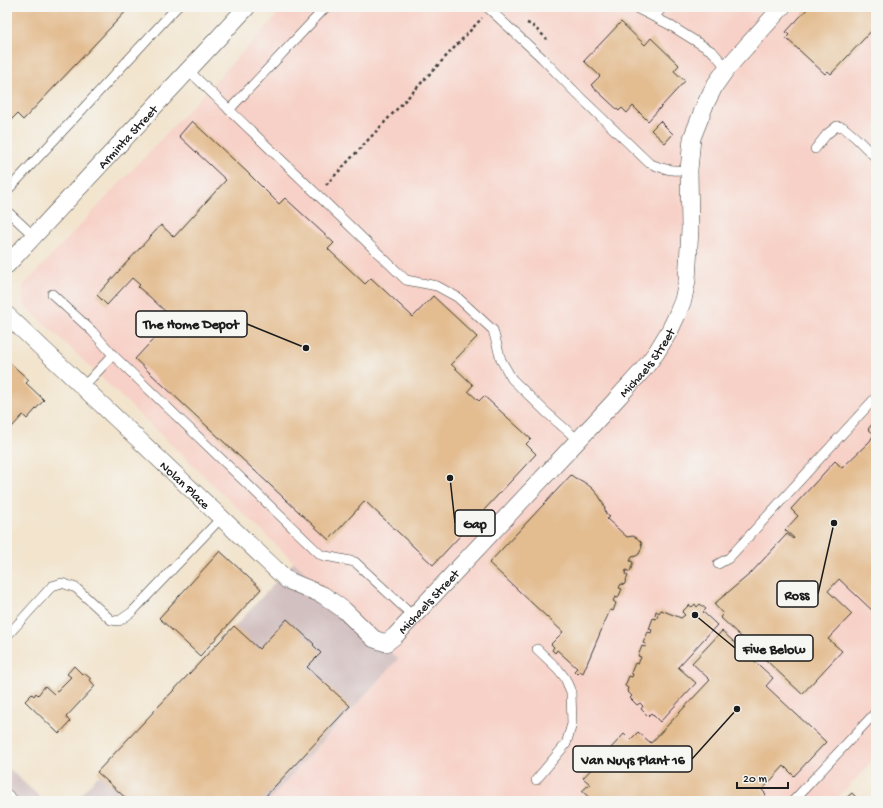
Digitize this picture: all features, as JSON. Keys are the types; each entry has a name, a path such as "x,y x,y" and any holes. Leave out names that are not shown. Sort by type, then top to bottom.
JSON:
{"street":[{"name":"Arminta Street","path":"7,265 247,7"},
{"name":"Michaels Street","path":"374,639 386,643 395,636 643,370 656,353 677,315 683,300 687,281 690,229 689,170 692,138 702,111 715,85 727,68 782,7"},
{"name":"Nolan Place","path":"7,315 287,580 324,595 344,610 374,639"}],"lane":[{"path":"7,191 177,7"},
{"path":"229,110 326,7"},
{"path":"487,7 542,58 649,163 664,169 677,171 689,170"},
{"path":"634,7 668,24 713,52 727,68"},
{"path":"654,17 663,7"},
{"path":"188,70 406,280 437,286 457,297 493,330 501,360 512,378 547,413 578,440"},
{"path":"815,149 827,134 837,126 843,127 876,158"},
{"path":"7,212 34,236"},
{"path":"52,294 92,331 113,355 322,555 355,562 413,616"},
{"path":"83,387 113,355"},
{"path":"718,564 733,553 876,397"},
{"path":"7,636 52,586 62,583 76,588 111,620 119,621 132,612 220,518"},
{"path":"536,780 566,744 572,724 571,692 565,678 558,669 537,649"},
{"path":"793,801 876,712"},
{"path":"7,794 15,801"}],"path":[{"path":"325,185 482,18"},
{"path":"526,23 532,25 547,39"}],"shaded area":[{"path":"285,7 876,7 876,757 835,801 268,801 398,659 294,562 23,303 23,286"},
{"path":"294,562 398,659 268,801 75,801"},
{"path":"7,767 44,801 7,801"}],"building":[{"path":"7,7 130,7 23,120 17,114 7,124"},
{"path":"809,7 874,7 876,9 876,26 831,74 828,71 825,74 786,38 789,35 786,32"},
{"path":"621,22 645,45 651,38 679,65 674,71 685,81 648,121 633,106 627,113 622,108 619,111 591,85 600,76 584,61"},
{"path":"192,121 279,204 285,198 334,243 328,249 365,284 371,278 413,317 433,296 477,337 451,364 473,385 468,391 479,401 484,396 531,439 526,444 536,454 433,565 365,501 329,540 135,359 175,316 169,311 167,313 138,287 140,285 132,278 107,305 97,295 161,225 174,237 226,180 179,136"},
{"path":"660,121 673,134 665,143 651,130"},
{"path":"10,363 29,380 26,383 44,400 27,419 23,415 12,427 7,422 7,366"},
{"path":"876,420 876,614 839,579 828,591 852,614 828,639 842,651 802,694 720,617 723,614 714,604 750,574 787,534 793,539 794,538 785,530 798,516 791,509 835,461 842,468 870,441 874,434 868,429"},
{"path":"571,475 593,489 604,505 606,514 610,517 607,519 627,537 633,536 637,538 641,542 642,547 639,554 632,557 630,561 633,562 630,572 626,570 625,574 628,576 624,585 621,584 619,588 622,589 618,598 615,597 613,601 616,603 613,611 610,610 583,673 580,671 577,674 574,671 577,668 557,650 555,653 552,650 554,647 551,644 563,632 489,563"},
{"path":"220,551 261,589 200,656 159,618"},
{"path":"695,604 697,607 700,604 706,609 703,612 717,625 678,667 696,683 660,722 651,713 648,716 641,709 643,706 640,703 637,705 630,698 632,696 627,691 628,688 625,686 629,676 632,677 633,674 631,673 635,663 638,664 641,657 638,656 642,646 645,647 646,644 643,643 648,632 651,633 652,630 649,629 653,618 656,619 658,616 655,615 656,611 659,613 661,610 681,618 685,615 682,612 689,605 692,607"},
{"path":"287,619 314,644 313,645 321,653 307,667 350,706 261,801 129,801 97,772 234,626 259,649"},
{"path":"722,631 773,678 766,686 826,742 794,776 784,766 762,790 766,794 760,801 593,801 582,791 590,784 583,778 624,734 630,740 638,732 651,743 710,680 692,663"},
{"path":"74,666 83,675 84,673 91,679 90,680 95,686 66,717 70,722 59,734 25,701 32,694 34,696 36,693 38,695 45,686 54,694 71,677 67,674"},
{"path":"852,793 857,798 854,801 849,801 846,798"}],"place":[{"name":"The Home Depot","path":"306,348"},
{"name":"Gap","path":"450,478"},
{"name":"Ross","path":"834,523"},
{"name":"Five Below","path":"695,615"},
{"name":"Van Nuys Plant 16","path":"737,709"}]}
